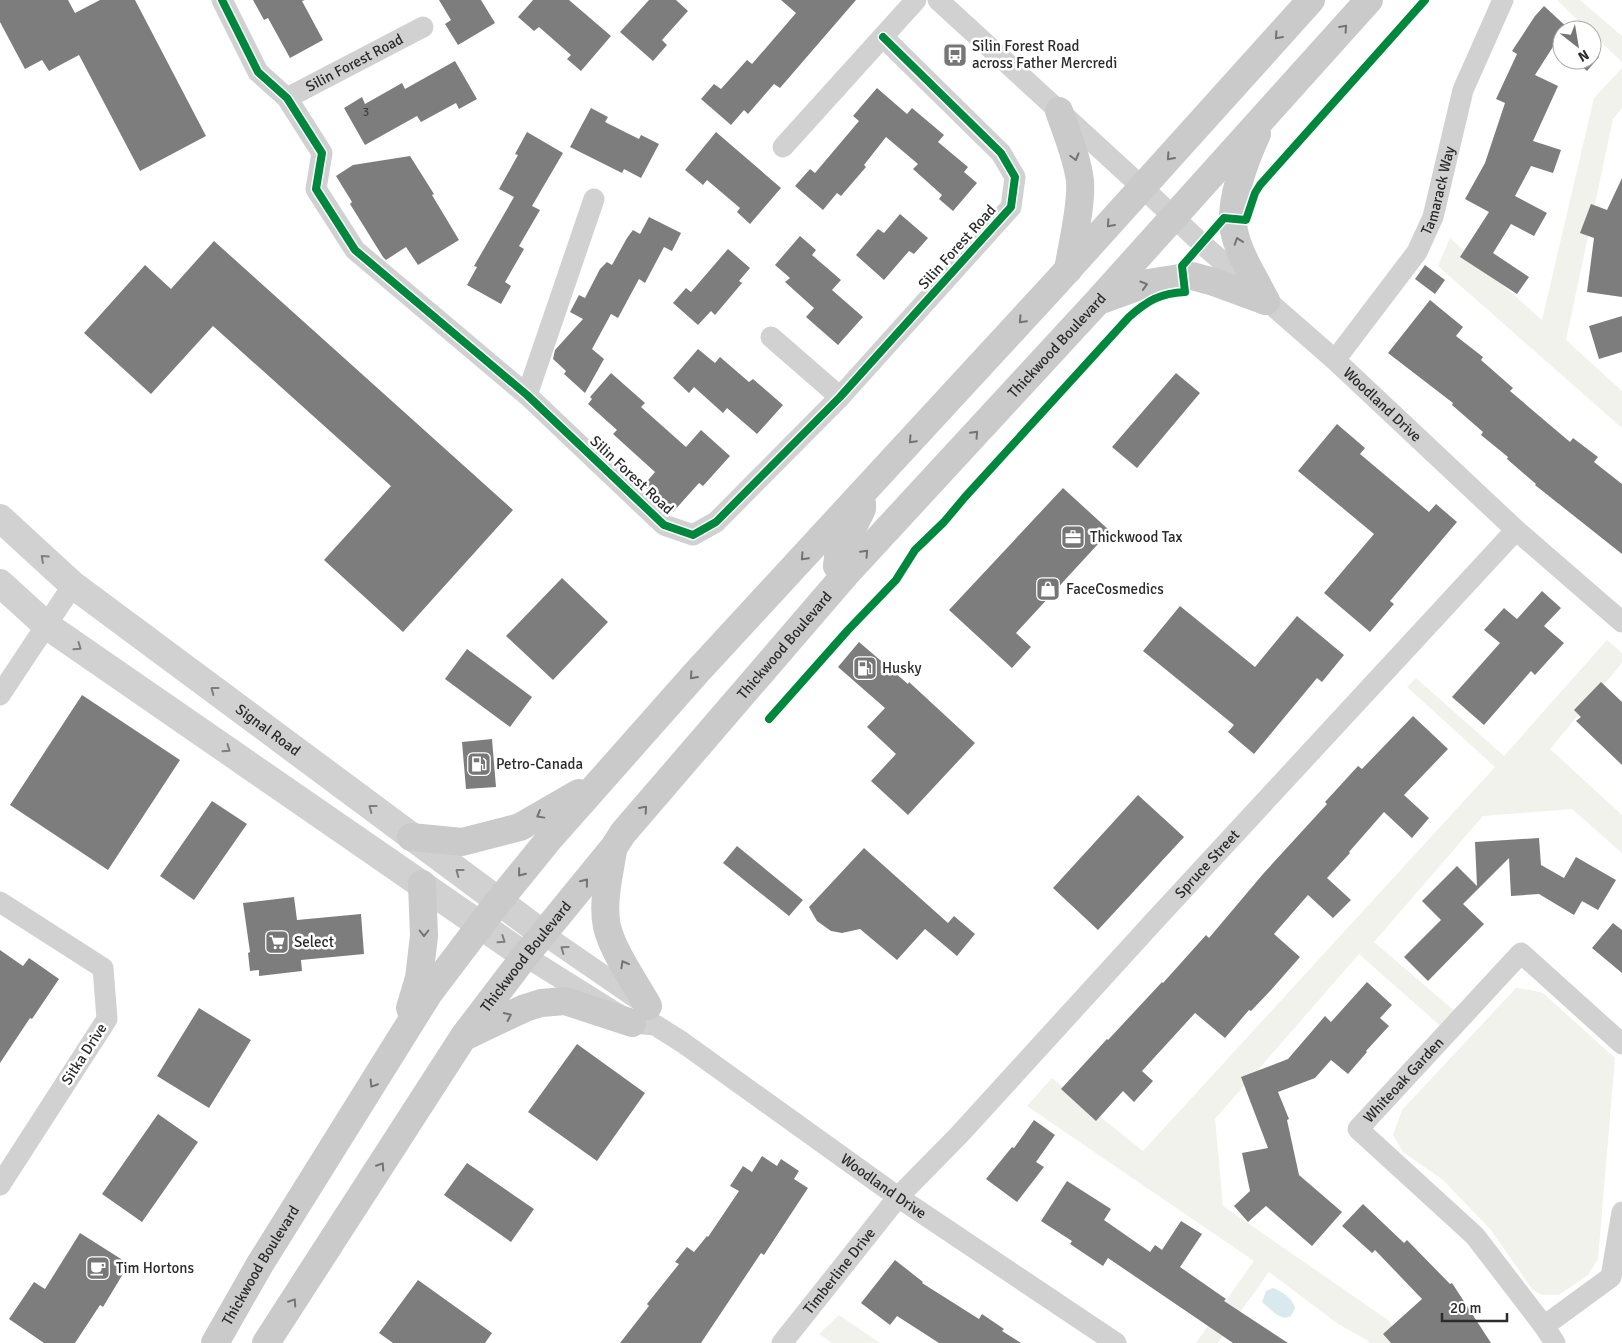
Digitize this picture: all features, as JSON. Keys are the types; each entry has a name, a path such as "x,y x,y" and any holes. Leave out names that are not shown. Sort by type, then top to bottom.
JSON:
{"main road":[{"name":"Thickwood Boulevard","path":"215,1343 260,1264 429,993 480,925 550,838 697,672 1143,188 1311,0"},
{"name":"Thickwood Boulevard","path":"266,1343 464,1036 525,956 614,847 623,833 845,575 1098,301 1369,0"},
{"path":"1058,111 1072,148 1080,183 1079,202 1068,270"},
{"path":"1264,117 1240,176 1233,219 1234,233 1266,301"},
{"path":"1098,301 1148,283 1192,276 1266,301"},
{"path":"845,575 837,566 838,557 862,509 860,495"},
{"path":"411,837 462,842 520,827 598,783"},
{"path":"614,847 606,891 607,926 645,1018"},
{"path":"398,1042 419,978 424,936 422,884"},
{"path":"464,1036 525,1008 541,1003 565,1001 645,1018"}],"street":[{"name":"Silin Forest Road","path":"222,0 258,72 286,98 322,154 316,189 356,250 527,395 664,525 693,535 716,522 840,397 1011,208 1015,177 1000,153 883,36"},
{"path":"783,147 916,0"},
{"path":"938,0 1143,188"},
{"name":"Tamarack Way","path":"1335,360 1417,252 1433,217 1463,90 1503,0"},
{"name":"Silin Forest Road","path":"286,98 423,27"},
{"name":"Woodland Drive","path":"1143,188 1172,217 1335,360 1516,530 1622,622"},
{"path":"527,395 594,199"},
{"path":"771,337 840,397"},
{"name":"Signal Road","path":"0,518 74,585 543,934"},
{"name":"Spruce Street","path":"898,1197 959,1135 1516,530"},
{"path":"0,583 46,626 525,956"},
{"path":"0,695 74,585"},
{"name":"Sitka Drive","path":"0,902 102,968 107,1019 0,1184"},
{"name":"Woodland Drive","path":"543,934 645,1018"},
{"name":"Whiteoak Garden","path":"1622,1044 1521,953 1358,1129 1476,1236 1550,1335 1611,1277 1622,1212"},
{"name":"Woodland Drive","path":"525,956 645,1018 682,1042 898,1197 1116,1343"},
{"name":"Timberline Drive","path":"782,1343 898,1197"}],"shaded area":[{"path":"1557,0 1580,0 1622,36 1622,62 1602,43 1602,20 1578,20"},
{"path":"1622,68 1622,108 1613,119 1566,340 1622,391 1622,428 1438,266 1450,238 1542,320 1594,98"},
{"path":"1607,640 1622,653 1622,663 1550,749 1622,815 1622,853 1572,809 1483,816 1374,942 1458,1014 1445,1030 1359,954 1215,1119 1223,1206 1388,1320 1403,1343 1369,1343 1367,1340 1338,1324 1269,1272 1218,1343 1196,1343 1254,1261 1027,1106 1052,1078 1143,1151 1495,767 1407,687 1416,678 1504,756"},
{"path":"1516,988 1543,993 1615,1058 1598,1259 1588,1275 1559,1295 1542,1295 1532,1289 1491,1230 1443,1180 1403,1152 1393,1135 1402,1110"},
{"path":"1273,1288 1284,1293 1292,1301 1295,1308 1291,1316 1285,1318 1277,1315 1262,1302 1266,1291"},
{"path":"839,1315 880,1343 832,1343 819,1334"}],"building":[{"path":"0,0 68,0 75,13 100,0 135,0 206,136 140,171 79,55 49,71 42,60 25,69 0,22"},
{"path":"253,0 305,0 302,1 323,40 290,58 268,18 264,20"},
{"path":"439,0 481,0 495,23 458,45 445,24 451,20"},
{"path":"533,0 569,0 611,36 581,71 567,59 571,55 539,27 534,31 518,17"},
{"path":"649,0 676,0 688,11 662,40 667,45 653,61 620,32"},
{"path":"781,0 856,0 780,88 774,84 748,114 744,110 731,125 701,99 714,84 721,89 747,60 752,64 796,13"},
{"path":"1544,6 1559,20 1552,20 1552,48 1535,75 1558,86 1533,141 1561,150 1553,173 1531,166 1515,196 1547,213 1534,236 1511,224 1493,253 1529,277 1517,294 1460,257 1489,212 1465,199 1485,163 1505,103 1496,99 1517,54 1512,51 1535,16"},
{"path":"455,61 477,99 459,109 456,103 421,122 417,116 365,145 344,108 362,97 365,104 402,83 405,89"},
{"path":"877,88 907,114 912,108 944,135 938,142 968,167 964,172 977,183 953,211 939,199 942,195 913,169 918,164 886,137 864,165 866,167 841,196 837,193 823,210 795,186 810,169 815,173 859,121 853,116"},
{"path":"591,108 608,117 605,122 639,139 641,135 659,144 641,178 624,169 622,173 570,147"},
{"path":"527,132 563,153 532,206 540,210 519,246 524,249 505,282 511,286 501,304 467,285 477,267 474,266 514,197 499,189 518,155 515,154"},
{"path":"716,132 781,188 750,224 737,212 740,208 707,180 703,185 685,170"},
{"path":"410,156 434,194 432,195 459,240 418,265 406,247 386,260 383,257 350,204 352,202 336,176 353,165"},
{"path":"1622,178 1622,297 1587,292 1594,238 1580,233 1591,204 1607,210"},
{"path":"900,214 928,238 914,254 909,251 884,280 856,255 878,229 884,233"},
{"path":"649,217 681,233 672,251 664,247 645,283 639,279 618,318 611,314 592,349 604,359 585,393 564,374 566,371 553,359 555,350 583,319 570,312 579,295 585,298 600,269 607,262 612,265 633,230 640,234"},
{"path":"800,236 816,250 812,255 841,280 832,290 863,317 838,345 806,317 814,308 785,282 790,278 775,265"},
{"path":"214,241 513,510 403,632 324,560 391,486 213,326 151,394 84,333 145,265 171,289"},
{"path":"728,249 750,268 739,281 742,283 715,315 711,311 698,325 673,303 686,288 691,292"},
{"path":"1425,265 1445,280 1435,294 1415,279"},
{"path":"1430,300 1463,327 1456,336 1483,357 1481,360 1513,388 1510,391 1570,442 1573,438 1598,457 1594,462 1622,484 1622,554 1535,485 1507,459 1508,457 1481,435 1483,432 1452,405 1453,403 1388,353"},
{"path":"1622,316 1622,352 1599,359 1589,326"},
{"path":"698,349 715,363 720,357 749,382 753,379 783,405 757,434 727,408 723,413 694,387 689,393 673,378"},
{"path":"611,373 645,403 641,407 686,447 701,430 730,456 703,486 699,483 673,512 643,486 655,472 613,434 617,430 588,404 592,399 590,397"},
{"path":"1176,373 1200,393 1137,468 1112,447"},
{"path":"1337,424 1365,448 1360,454 1429,512 1436,504 1457,522 1390,601 1394,604 1370,632 1324,593 1374,534 1298,471"},
{"path":"1063,488 1110,531 1016,633 1031,647 1012,668 949,610"},
{"path":"562,578 608,622 553,680 506,636"},
{"path":"1542,591 1561,608 1544,626 1564,643 1535,675 1531,671 1484,725 1452,697 1500,643 1484,630 1504,608 1517,619"},
{"path":"1180,606 1255,667 1297,616 1344,655 1322,682 1317,678 1254,754 1228,732 1234,725 1143,651"},
{"path":"859,642 908,684 909,682 975,743 908,815 871,781 896,754 867,727 885,708 838,667"},
{"path":"467,649 532,697 510,727 445,679"},
{"path":"1601,682 1622,702 1622,765 1576,721 1581,717 1574,710"},
{"path":"82,695 180,760 108,870 10,805"},
{"path":"1413,716 1448,749 1404,795 1429,818 1412,838 1384,812 1327,878 1351,900 1333,918 1308,895 1274,934 1300,957 1271,990 1251,1011 1249,1010 1225,1038 1195,1013 1142,1071 1153,1081 1134,1102 1123,1091 1096,1121 1061,1089 1107,1039 1163,983 1206,935 1209,938 1358,766 1362,769"},
{"name":"Petro-Canada","path":"492,739 496,787 466,789 462,742"},
{"path":"1138,795 1184,837 1098,930 1053,888"},
{"path":"212,801 247,824 194,900 160,876"},
{"path":"1539,838 1541,865 1564,878 1576,857 1616,880 1598,910 1582,901 1574,915 1539,894 1511,896 1509,858 1463,904 1484,924 1428,981 1404,957 1441,920 1422,901 1457,866 1477,886 1475,842"},
{"path":"737,846 803,900 789,916 723,863"},
{"path":"864,848 948,923 954,916 975,934 957,956 925,929 897,960 860,929 842,933 831,931 817,921 809,907"},
{"path":"294,897 297,920 361,914 364,954 301,960 302,971 259,976 259,970 250,971 248,953 250,952 243,903"},
{"path":"1613,923 1622,930 1622,973 1592,948"},
{"path":"0,950 23,966 29,958 59,979 0,1063"},
{"path":"1367,982 1392,1005 1380,1018 1389,1026 1348,1074 1331,1060 1315,1078 1278,1092 1289,1119 1287,1120 1299,1175 1342,1212 1312,1246 1266,1206 1248,1222 1234,1206 1250,1191 1242,1153 1268,1148 1241,1077 1288,1059 1325,1016 1331,1022"},
{"path":"199,1008 251,1040 209,1108 157,1076"},
{"path":"577,1044 645,1093 597,1161 528,1112"},
{"path":"158,1114 198,1142 142,1222 102,1194"},
{"path":"1034,1120 1055,1135 1036,1162 1044,1167 1017,1202 986,1179 1012,1147 1014,1148"},
{"path":"762,1156 777,1166 781,1159 799,1171 794,1179 808,1188 764,1255 761,1253 701,1343 620,1343 649,1306 647,1304 679,1264 675,1262 687,1247 694,1252 708,1237 739,1191 730,1186 743,1166 752,1172"},
{"path":"467,1163 534,1209 511,1242 444,1195"},
{"path":"1067,1181 1111,1209 1104,1220 1150,1252 1155,1245 1162,1250 1181,1221 1202,1234 1180,1267 1226,1299 1224,1301 1288,1343 1233,1343 1108,1258 1103,1266 1070,1244 1072,1241 1041,1221"},
{"path":"1363,1204 1404,1243 1407,1240 1450,1284 1452,1283 1491,1343 1391,1343 1383,1334 1422,1299 1375,1250 1372,1253 1342,1226"},
{"path":"80,1233 129,1264 103,1307 100,1305 75,1343 44,1343 9,1319 34,1282 45,1289"},
{"path":"895,1260 922,1283 979,1319 982,1314 1004,1329 1002,1331 1021,1343 939,1343 897,1316 890,1325 861,1303"},
{"path":"418,1280 492,1333 485,1343 393,1343 379,1333"}],"cycle path":[{"path":"222,0 258,72 287,98 322,153 316,189 355,250 527,395 664,525 693,535 716,522 840,397 1011,207 1015,177 1001,153 883,37"},
{"path":"769,719 848,630 896,580 915,550 944,522 1129,317 1154,299 1168,294 1185,292 1182,266 1224,218 1246,220 1255,193 1260,185 1425,0"}],"place":[{"name":"Silin Forest Road across Father Mercredi","path":"955,55"},
{"name":"Thickwood Tax","path":"1073,537"},
{"name":"FaceCosmedics","path":"1048,589"},
{"name":"Husky","path":"865,668"},
{"name":"Petro-Canada","path":"479,764"},
{"name":"Select","path":"277,942"},
{"name":"Tim Hortons","path":"98,1268"}]}
